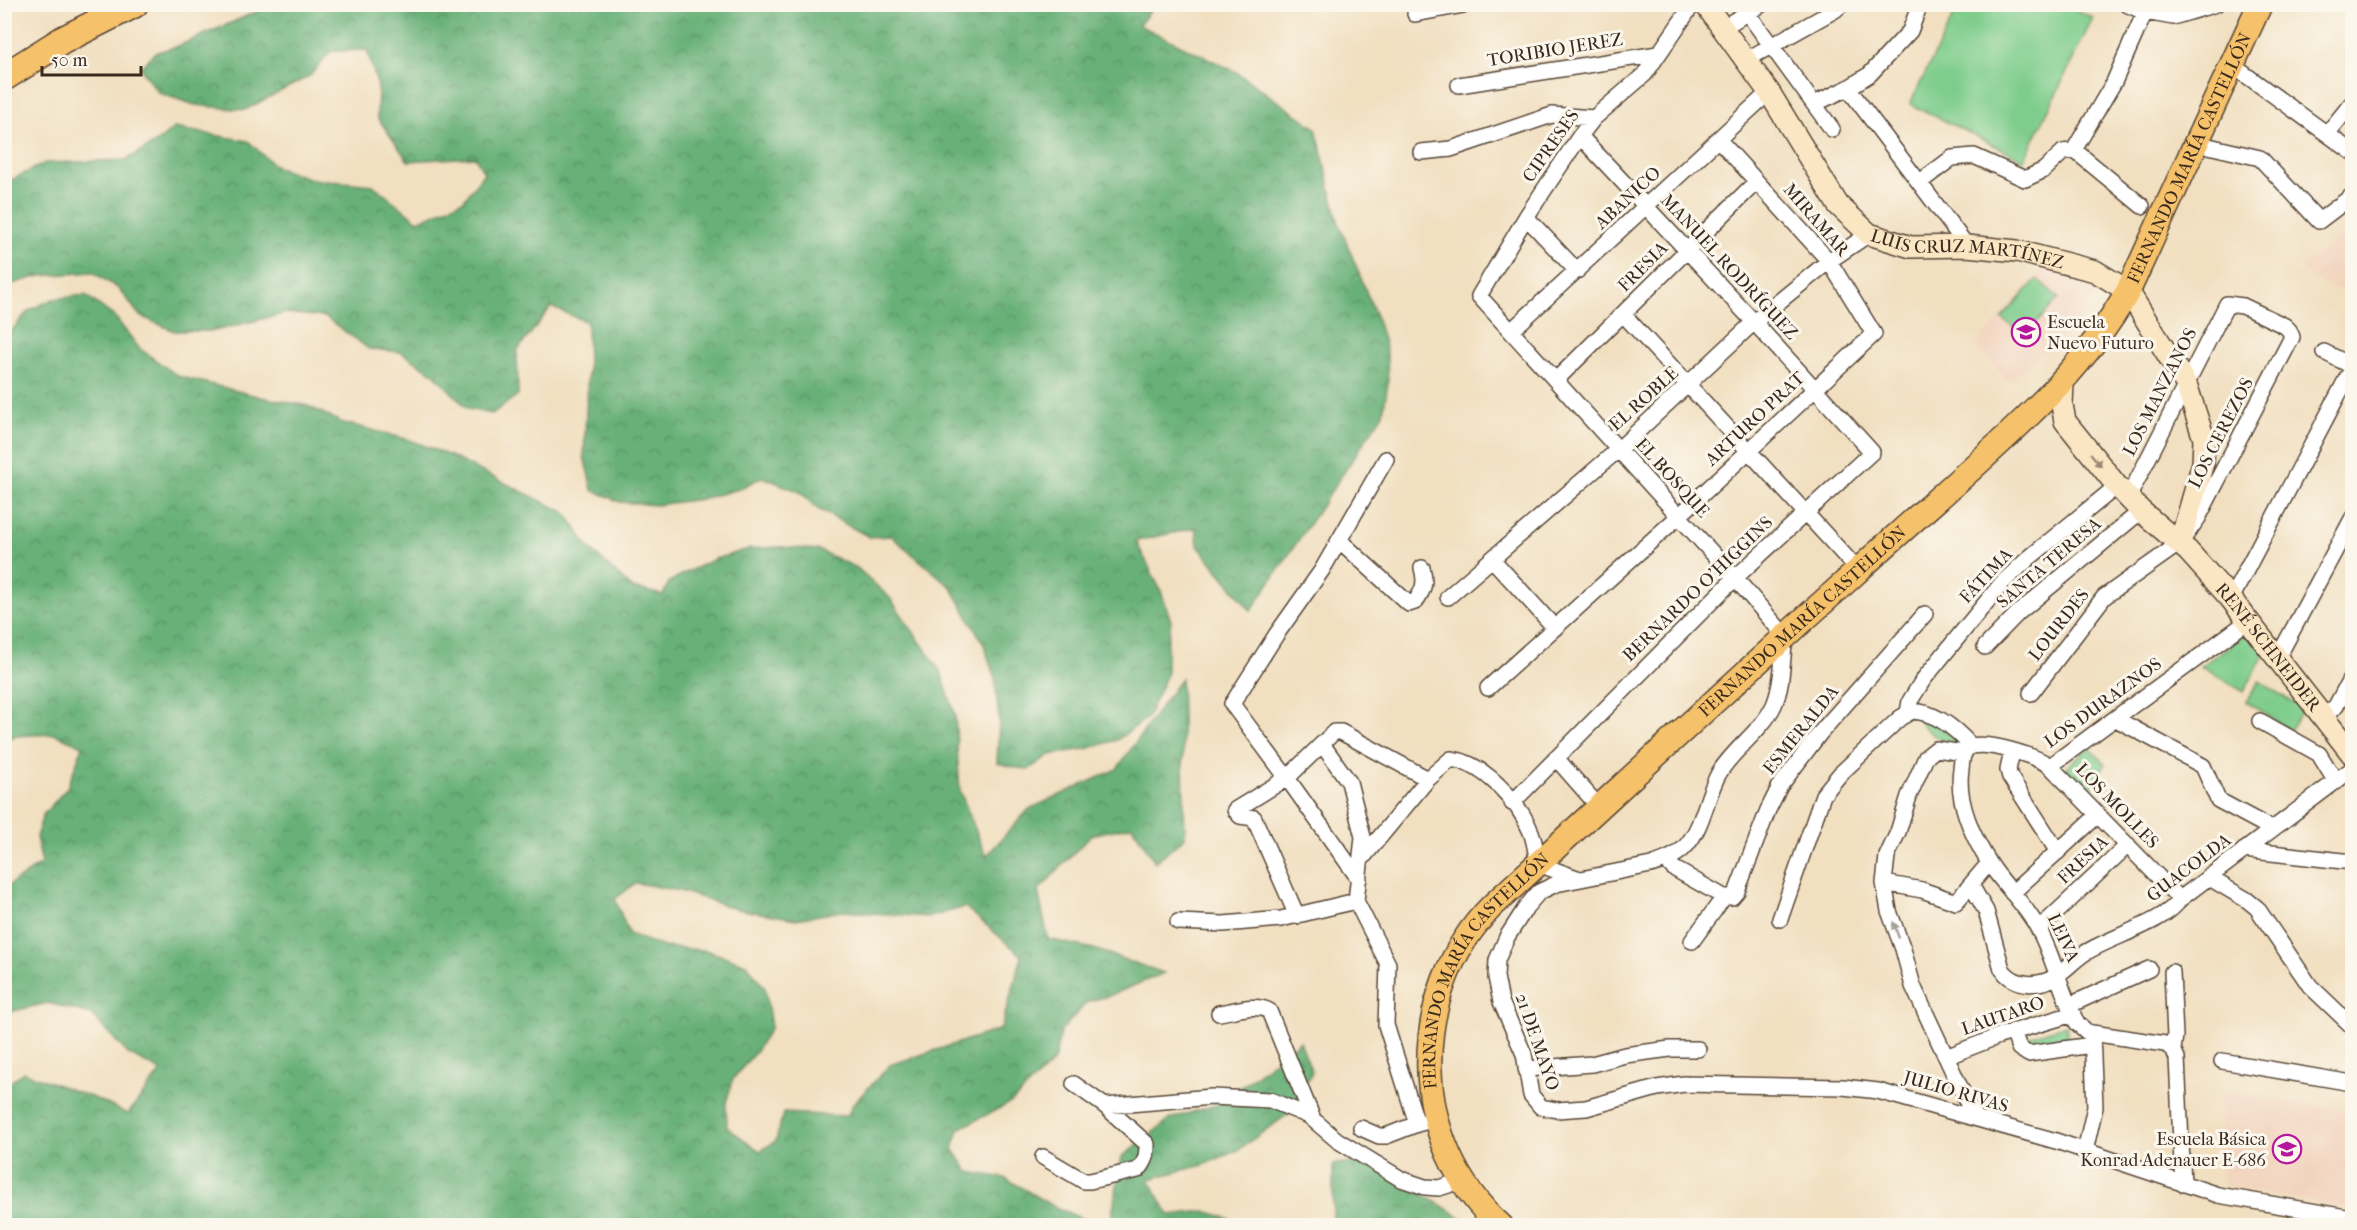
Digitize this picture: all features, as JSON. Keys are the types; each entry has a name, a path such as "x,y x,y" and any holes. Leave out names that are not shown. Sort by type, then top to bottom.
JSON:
{"highway":[{"path":"4,55 49,27 94,4"},
{"path":"4,77 63,40 134,4"}],"main road":[{"name":"LUIS CRUZ MARTÍNEZ","path":"1705,4 1769,92 1838,205 1869,234 1911,247 1967,246 2017,251 2095,271 2128,291"},
{"name":"FERNANDO MARÍA CASTELLÓN","path":"1501,1226 1461,1181 1426,1122 1431,1086 1431,1048 1435,1010 1445,974 1462,942 1473,927 1599,807 2063,382 2096,342 2128,291 2232,65 2256,6"},
{"path":"2128,291 2186,384 2204,439 2204,455 2180,543"},
{"path":"2027,417 2048,417 2065,422 2062,405 2063,382"},
{"name":"RENÉ SCHNEIDER","path":"2065,422 2128,498 2180,543 2231,599 2351,748"}],"street":[{"name":"CIPRESES","path":"1479,296 1526,217 1580,136 1594,118 1645,74 1693,4"},
{"path":"1722,28 1744,9 1762,4"},
{"path":"1746,60 1842,4"},
{"path":"1814,104 1848,88 1870,74 1910,31 1920,4"},
{"path":"2126,4 2145,12 2173,17 2216,4"},
{"path":"1415,14 1458,6"},
{"path":"1744,9 1832,129"},
{"path":"1920,182 1952,158 1974,156 2025,178 2044,170 2063,152 2074,150 2114,82 2145,12"},
{"name":"TORIBIO JEREZ","path":"1459,86 1658,54"},
{"path":"2232,65 2352,152"},
{"path":"1848,88 1967,246"},
{"name":"ABANICO","path":"1511,331 1769,92"},
{"path":"2327,134 2352,104"},
{"path":"1421,152 1451,149 1552,114 1594,118"},
{"name":"MANUEL RODRÍGUEZ","path":"1580,136 1872,452"},
{"name":"MIRAMAR","path":"1718,139 1829,261 1874,334"},
{"path":"2196,144 2260,158 2319,221 2352,196"},
{"path":"2074,150 2142,206"},
{"name":"FRESIA","path":"1556,380 1756,182"},
{"path":"1526,217 1577,271"},
{"name":"EL ROBLE","path":"1448,597 1619,448 1754,322 1829,261 1869,234"},
{"name":"EL BOSQUE","path":"1479,296 1619,448 1785,636"},
{"name":"LOS MANZANOS","path":"2128,498 2227,304"},
{"name":"LOS CEREZOS","path":"2180,543 2205,507 2292,338 2289,330 2277,321 2243,306 2227,304"},
{"path":"1623,314 1858,570"},
{"name":"ARTURO PRAT","path":"1488,688 1679,516 1874,334"},
{"path":"2231,599 2350,371 2324,352"},
{"name":"BERNARDO O'HIGGINS","path":"1512,803 1736,578 1872,452"},
{"path":"1359,879 1232,704 1276,635 1322,570 1386,459"},
{"name":"SANTA TERESA","path":"1985,647 2128,498"},
{"name":"FÁTIMA","path":"1908,712 1910,701 1923,680 2002,583 2029,558 2128,498"},
{"path":"2277,658 2352,519"},
{"path":"1339,540 1409,604 1416,602 1425,586 1422,568"},
{"name":"LOURDES","path":"2031,693 2104,597 2180,543"},
{"path":"1492,559 1555,628"},
{"name":"ESMERALDA","path":"1692,941 1724,897 1732,897 1741,884 1768,810 1787,777 1820,733 1925,614"},
{"name":"LOS DURAZNOS","path":"1974,1117 1913,986 1889,911 1884,883 1887,856 1926,757 1936,749 1967,749 1980,744 2035,756 2050,766 2248,621"},
{"name":"21 DE MAYO","path":"1541,1107 1531,1095 1519,1041 1501,1002 1496,977 1497,960 1511,929 1539,892 1556,884 1666,860 1676,855 1688,844 1718,774 1733,753 1770,712 1779,687 1785,636"},
{"path":"2324,717 2336,705 2352,676"},
{"path":"1780,919 1823,795 1840,774 1908,712 1918,711 1930,714 1957,731 1967,749"},
{"path":"2116,719 2203,766 2218,800 2272,829"},
{"path":"2260,721 2319,754 2336,782"},
{"path":"1297,916 1254,819 1240,816 1235,810 1287,778 1334,732 1341,732 1428,779"},
{"path":"1322,744 1349,782 1363,837 1356,900 1388,964 1386,1024 1426,1122 1386,1136 1379,1136 1361,1128"},
{"name":"LEIVA","path":"1967,749 1959,778 1961,800 1967,817 1989,863 2039,929 2071,1010 2081,1027 2092,1039"},
{"path":"2012,752 2008,770 2010,777 2058,852"},
{"path":"1556,758 1599,807"},
{"path":"1360,861 1428,779 1451,759 1463,760 1477,767 1494,781 1530,829 1538,864 1583,879"},
{"name":"LOS MOLLES","path":"2050,766 2180,898"},
{"name":"GUACOLDA","path":"1971,885 1986,911 2002,969 2007,976 2016,981 2032,984 2048,981 2092,948 2169,912 2180,898 2352,769"},
{"path":"2012,893 2098,814"},
{"name":"FRESIA","path":"2039,929 2128,845"},
{"path":"2244,850 2352,862"},
{"path":"1666,860 1673,868 1724,897"},
{"path":"1884,883 1922,890 1956,902 1989,863"},
{"path":"2208,877 2257,908 2310,986 2352,1026"},
{"path":"1179,921 1223,924 1297,916 1356,900"},
{"name":"LAUTARO","path":"1946,1057 2071,1010 2149,969"},
{"path":"2172,972 2175,1036 2173,1048 2177,1058 2183,1184"},
{"path":"1219,1013 1256,1007 1269,1011 1313,1119"},
{"path":"2013,1031 2019,1048 2028,1054 2092,1039 2165,1044 2173,1048"},
{"path":"2085,1151 2095,1107 2092,1039"},
{"path":"1526,1069 1592,1064 1625,1055 1670,1049 1698,1049"},
{"path":"2222,1061 2352,1083"},
{"path":"1043,1157 1084,1181 1138,1170 1143,1164 1147,1154 1147,1144 1105,1106 1074,1084"},
{"name":"JULIO RIVAS","path":"1541,1107 1557,1110 1586,1108 1657,1088 1684,1084 1843,1087 1884,1092 2085,1151 2218,1196 2352,1218"},
{"path":"1105,1106 1212,1096 1270,1100 1313,1119 1337,1140 1401,1179 1425,1187 1439,1188 1461,1181"}],"shaded area":[{"path":"2352,227 2352,296 2312,279 2301,267"},
{"name":"Escuela Nuevo Futuro","path":"2044,267 2089,279 2096,292 2078,321 2008,382 1976,344"},
{"name":"Escuela Básica Konrad Adenauer E-686","path":"2219,1092 2352,1111 2352,1209 2223,1186"}],"green space":[{"path":"274,4 1155,5 1139,25 1236,72 1316,128 1338,221 1376,316 1387,353 1388,383 1383,414 1251,611 1198,546 1196,528 1136,541 1161,591 1171,621 1167,646 1167,674 1147,718 1117,740 1050,755 1028,770 997,763 999,720 995,679 984,645 951,587 891,536 869,537 816,508 800,492 762,477 739,489 701,499 656,505 620,502 592,490 584,456 588,368 587,322 551,307 517,351 518,395 492,414 468,409 433,373 401,352 369,349 325,317 286,313 214,331 174,331 140,316 119,289 93,272 40,276 5,286 5,183 45,163 126,160 157,142 174,128 248,141 276,167 311,179 373,185 418,221 464,200 484,173 475,157 408,161 377,117 378,87 367,50 331,51 310,76 245,110 195,105 159,93 140,68 154,53 178,46"},
{"path":"1959,5 2067,5 2093,18 2024,160 1910,104"},
{"path":"2037,279 2059,298 2024,337 2002,318"},
{"path":"85,295 115,317 139,348 178,376 308,406 341,422 410,440 448,455 566,513 588,547 632,588 663,595 669,582 687,572 715,559 749,549 782,547 818,550 857,568 890,598 941,672 955,715 960,791 986,856 1029,809 1117,769 1181,678 1185,838 1155,862 1132,826 1091,835 1038,891 1048,939 1094,949 1164,973 1114,994 1087,1002 1061,1031 1054,1061 1012,1102 959,1129 953,1149 969,1172 1005,1178 1051,1205 1096,1225 5,1225 4,1087 23,1072 94,1098 128,1114 161,1071 128,1054 91,1014 48,1003 5,1013 5,888 42,863 36,837 43,815 67,788 83,746 55,734 14,736 5,741 5,339 28,311 53,299","holes":["636,883 680,891 736,909 796,919 843,911 930,917 965,907 1022,956 1001,1029 890,1065 853,1104 847,1116 783,1113 776,1141 760,1151 727,1127 726,1103 733,1079 756,1051 771,1027 765,988 747,964 705,950 664,947 629,934 615,899"]},
{"path":"2248,633 2265,653 2244,692 2201,666"},
{"path":"2259,681 2303,709 2290,730 2246,702"},
{"path":"1925,719 1958,739 1958,744 1942,740 1928,731 1921,723"},
{"path":"2089,747 2105,764 2087,796 2064,770"},
{"path":"2066,1025 2069,1044 2026,1051 2022,1039"},
{"path":"1300,1041 1312,1072 1291,1112 1238,1150 1203,1165 1149,1179 1169,1215 1205,1211 1249,1225 1110,1226 1122,1157 1170,1119 1219,1104"},
{"path":"1371,1162 1473,1225 1333,1225 1333,1164"}],"place":[{"name":"Escuela Nuevo Futuro","path":"2026,332"},
{"name":"Escuela Básica Konrad Adenauer E-686","path":"2287,1149"}]}
